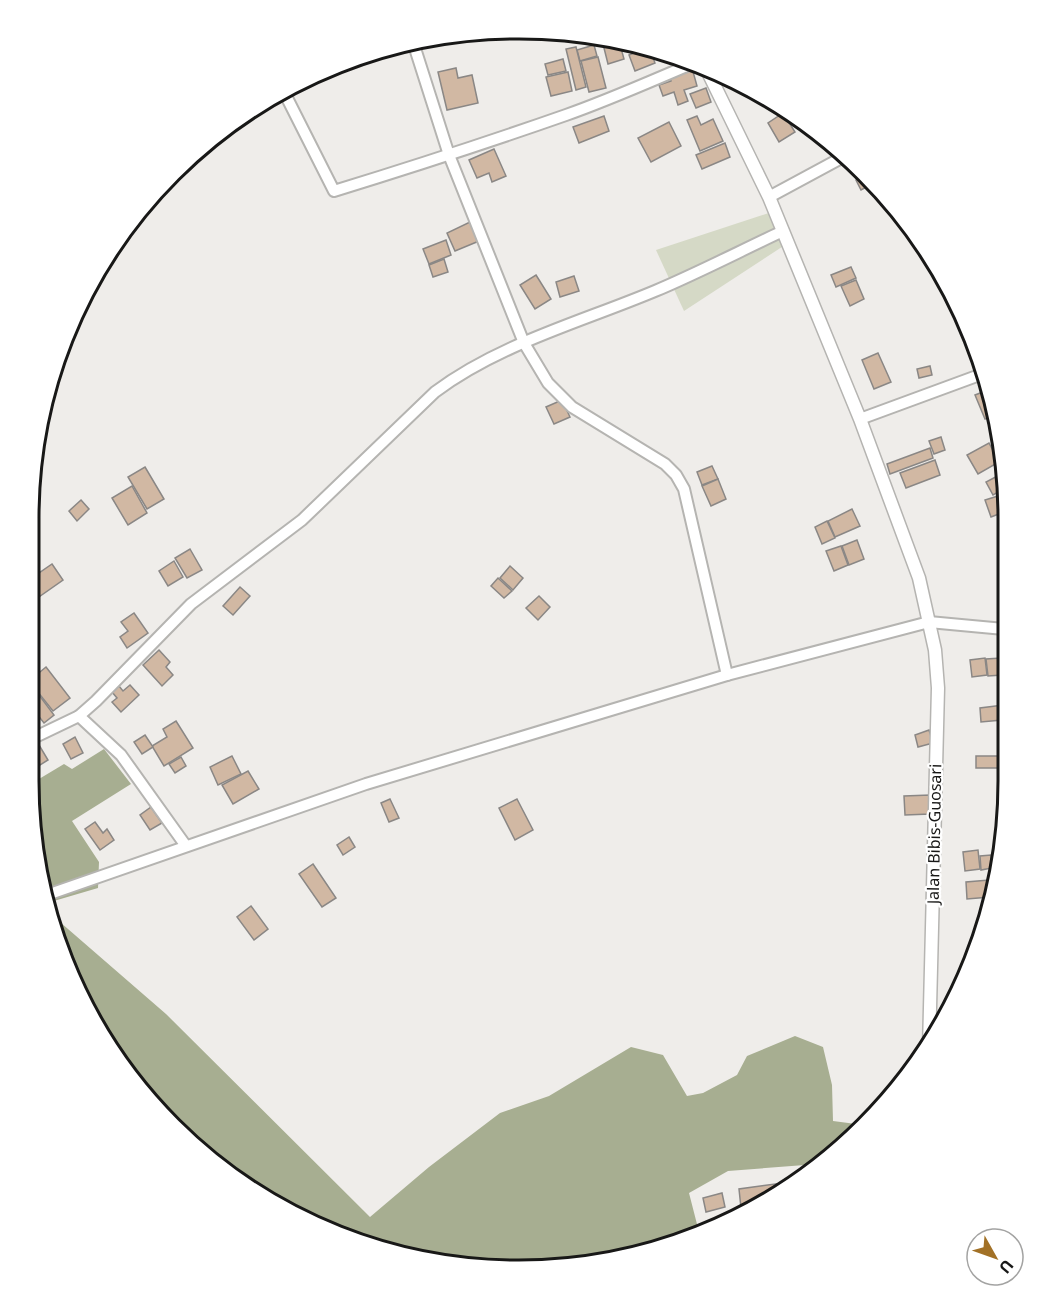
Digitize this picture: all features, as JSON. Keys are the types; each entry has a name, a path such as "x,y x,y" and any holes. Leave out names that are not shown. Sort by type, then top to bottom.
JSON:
{"street":[{"path":"416,50 449,155 524,343 548,383 572,407 654,456 676,475 684,489 728,675"},
{"path":"287,98 334,191 449,155 567,114 683,68"},
{"name":"Jalan Bibis-Guosari","path":"711,79 769,197 860,419 919,578 935,650 938,688 935,1018"},
{"path":"769,197 837,160"},
{"path":"39,735 79,716 191,604 302,520 435,392 454,378 524,343 657,290 783,231"},
{"path":"860,419 977,376"},
{"path":"52,893 366,784 728,675 929,622 998,628"},
{"path":"79,716 121,755 186,846"}],"green space":[{"path":"775,211 788,243 684,311 656,250"},
{"path":"104,749 131,784 72,821 99,862 98,888 54,901 43,843 39,779 64,764 72,769"},
{"path":"60,922 166,1014 370,1217 429,1167 500,1113 549,1096 631,1047 663,1055 687,1096 703,1093 737,1075 747,1056 795,1036 823,1047 832,1085 833,1121 854,1124 804,1165 728,1171 689,1193 697,1226 643,1244 612,1251 550,1259 487,1259 425,1251 364,1235 335,1224 306,1211 252,1179 202,1141 158,1097 120,1047 103,1020 75,964"}],"building":[{"path":"594,45 597,56 580,61 577,50"},
{"path":"576,47 586,87 576,90 566,49"},
{"path":"604,47 622,50 624,59 608,64"},
{"path":"634,53 653,58 655,63 635,71 629,55"},
{"path":"598,57 606,88 589,92 581,61"},
{"path":"563,59 566,71 548,75 545,64"},
{"path":"456,68 458,78 472,75 478,103 447,110 438,72"},
{"path":"688,70 693,72 697,86 684,90 688,101 678,105 674,92 663,96 659,85 671,81 670,76"},
{"path":"568,72 572,91 551,96 546,77"},
{"path":"706,88 711,102 696,108 690,94"},
{"path":"604,116 609,131 579,143 573,127"},
{"path":"697,116 701,125 713,119 723,141 700,151 687,120"},
{"path":"779,116 789,123 795,132 779,142 768,123"},
{"path":"669,122 681,146 651,162 638,138"},
{"path":"725,143 730,157 702,169 696,155"},
{"path":"494,149 506,176 492,182 489,173 477,178 469,160"},
{"path":"858,179 866,187 861,190 856,180"},
{"path":"470,222 479,241 455,251 447,233"},
{"path":"446,240 451,255 429,264 423,249"},
{"path":"444,259 448,272 433,277 429,265"},
{"path":"851,267 856,278 836,287 831,275"},
{"path":"536,275 551,299 535,309 520,285"},
{"path":"574,276 579,291 560,297 556,282"},
{"path":"856,280 864,299 850,306 841,286"},
{"path":"878,353 891,382 874,389 862,360"},
{"path":"930,366 932,375 919,378 917,369"},
{"path":"982,392 987,418 985,419 975,395"},
{"path":"562,400 570,417 554,424 546,407"},
{"path":"941,437 945,450 934,454 929,441"},
{"path":"989,443 993,451 995,464 978,474 967,455"},
{"path":"930,448 933,458 890,474 887,464"},
{"path":"935,460 940,475 906,488 900,473"},
{"path":"712,466 718,479 702,485 697,472"},
{"path":"145,467 164,499 147,509 128,477"},
{"path":"996,477 997,493 993,495 986,482"},
{"path":"718,479 726,499 711,506 702,486"},
{"path":"132,486 147,513 128,525 112,498"},
{"path":"997,496 998,514 991,517 985,500"},
{"path":"81,500 89,509 77,521 69,511"},
{"path":"852,509 860,526 835,537 828,521"},
{"path":"827,521 835,538 822,544 815,527"},
{"path":"857,540 864,559 849,565 842,546"},
{"path":"841,546 848,565 834,571 826,551"},
{"path":"190,549 202,570 187,578 175,558"},
{"path":"174,561 183,577 168,586 159,571"},
{"path":"52,564 63,580 39,597 39,573"},
{"path":"510,566 523,578 513,590 500,578"},
{"path":"498,578 512,591 504,598 491,586"},
{"path":"240,587 250,596 233,615 223,606"},
{"path":"539,596 550,607 538,620 526,608"},
{"path":"134,613 148,633 127,648 120,637 128,631 121,622"},
{"path":"159,650 170,662 166,667 173,675 162,686 143,665"},
{"path":"985,658 987,675 972,677 970,660"},
{"path":"998,658 998,675 988,676 986,659"},
{"path":"46,667 70,698 53,711 39,694 39,673"},
{"path":"130,685 139,695 121,712 112,702 117,698 112,692 119,686 123,691"},
{"path":"39,695 54,715 44,723 39,717"},
{"path":"998,706 998,720 981,722 980,708"},
{"path":"176,721 193,748 164,766 152,746 167,737 163,729"},
{"path":"929,730 933,743 918,747 915,735"},
{"path":"145,735 153,747 142,754 134,742"},
{"path":"75,737 83,753 71,759 63,744"},
{"path":"39,745 48,760 39,766"},
{"path":"232,756 241,774 218,785 210,767"},
{"path":"976,756 998,756 998,768 976,768"},
{"path":"181,757 186,766 175,773 169,764"},
{"path":"248,771 259,789 233,804 222,785"},
{"path":"930,795 930,814 905,815 904,796"},
{"path":"390,799 399,818 389,822 381,803"},
{"path":"517,799 533,830 515,840 499,808"},
{"path":"151,807 162,823 150,830 140,815"},
{"path":"95,822 103,833 107,829 114,840 100,850 85,829"},
{"path":"349,837 355,847 343,855 337,845"},
{"path":"978,850 980,869 965,871 963,852"},
{"path":"991,855 990,868 981,870 980,856"},
{"path":"313,864 336,898 322,907 299,874"},
{"path":"988,880 984,898 967,899 966,882"},
{"path":"251,906 268,929 254,940 237,917"},
{"path":"775,1184 741,1206 739,1189"},
{"path":"722,1193 725,1207 706,1212 703,1198"}]}
